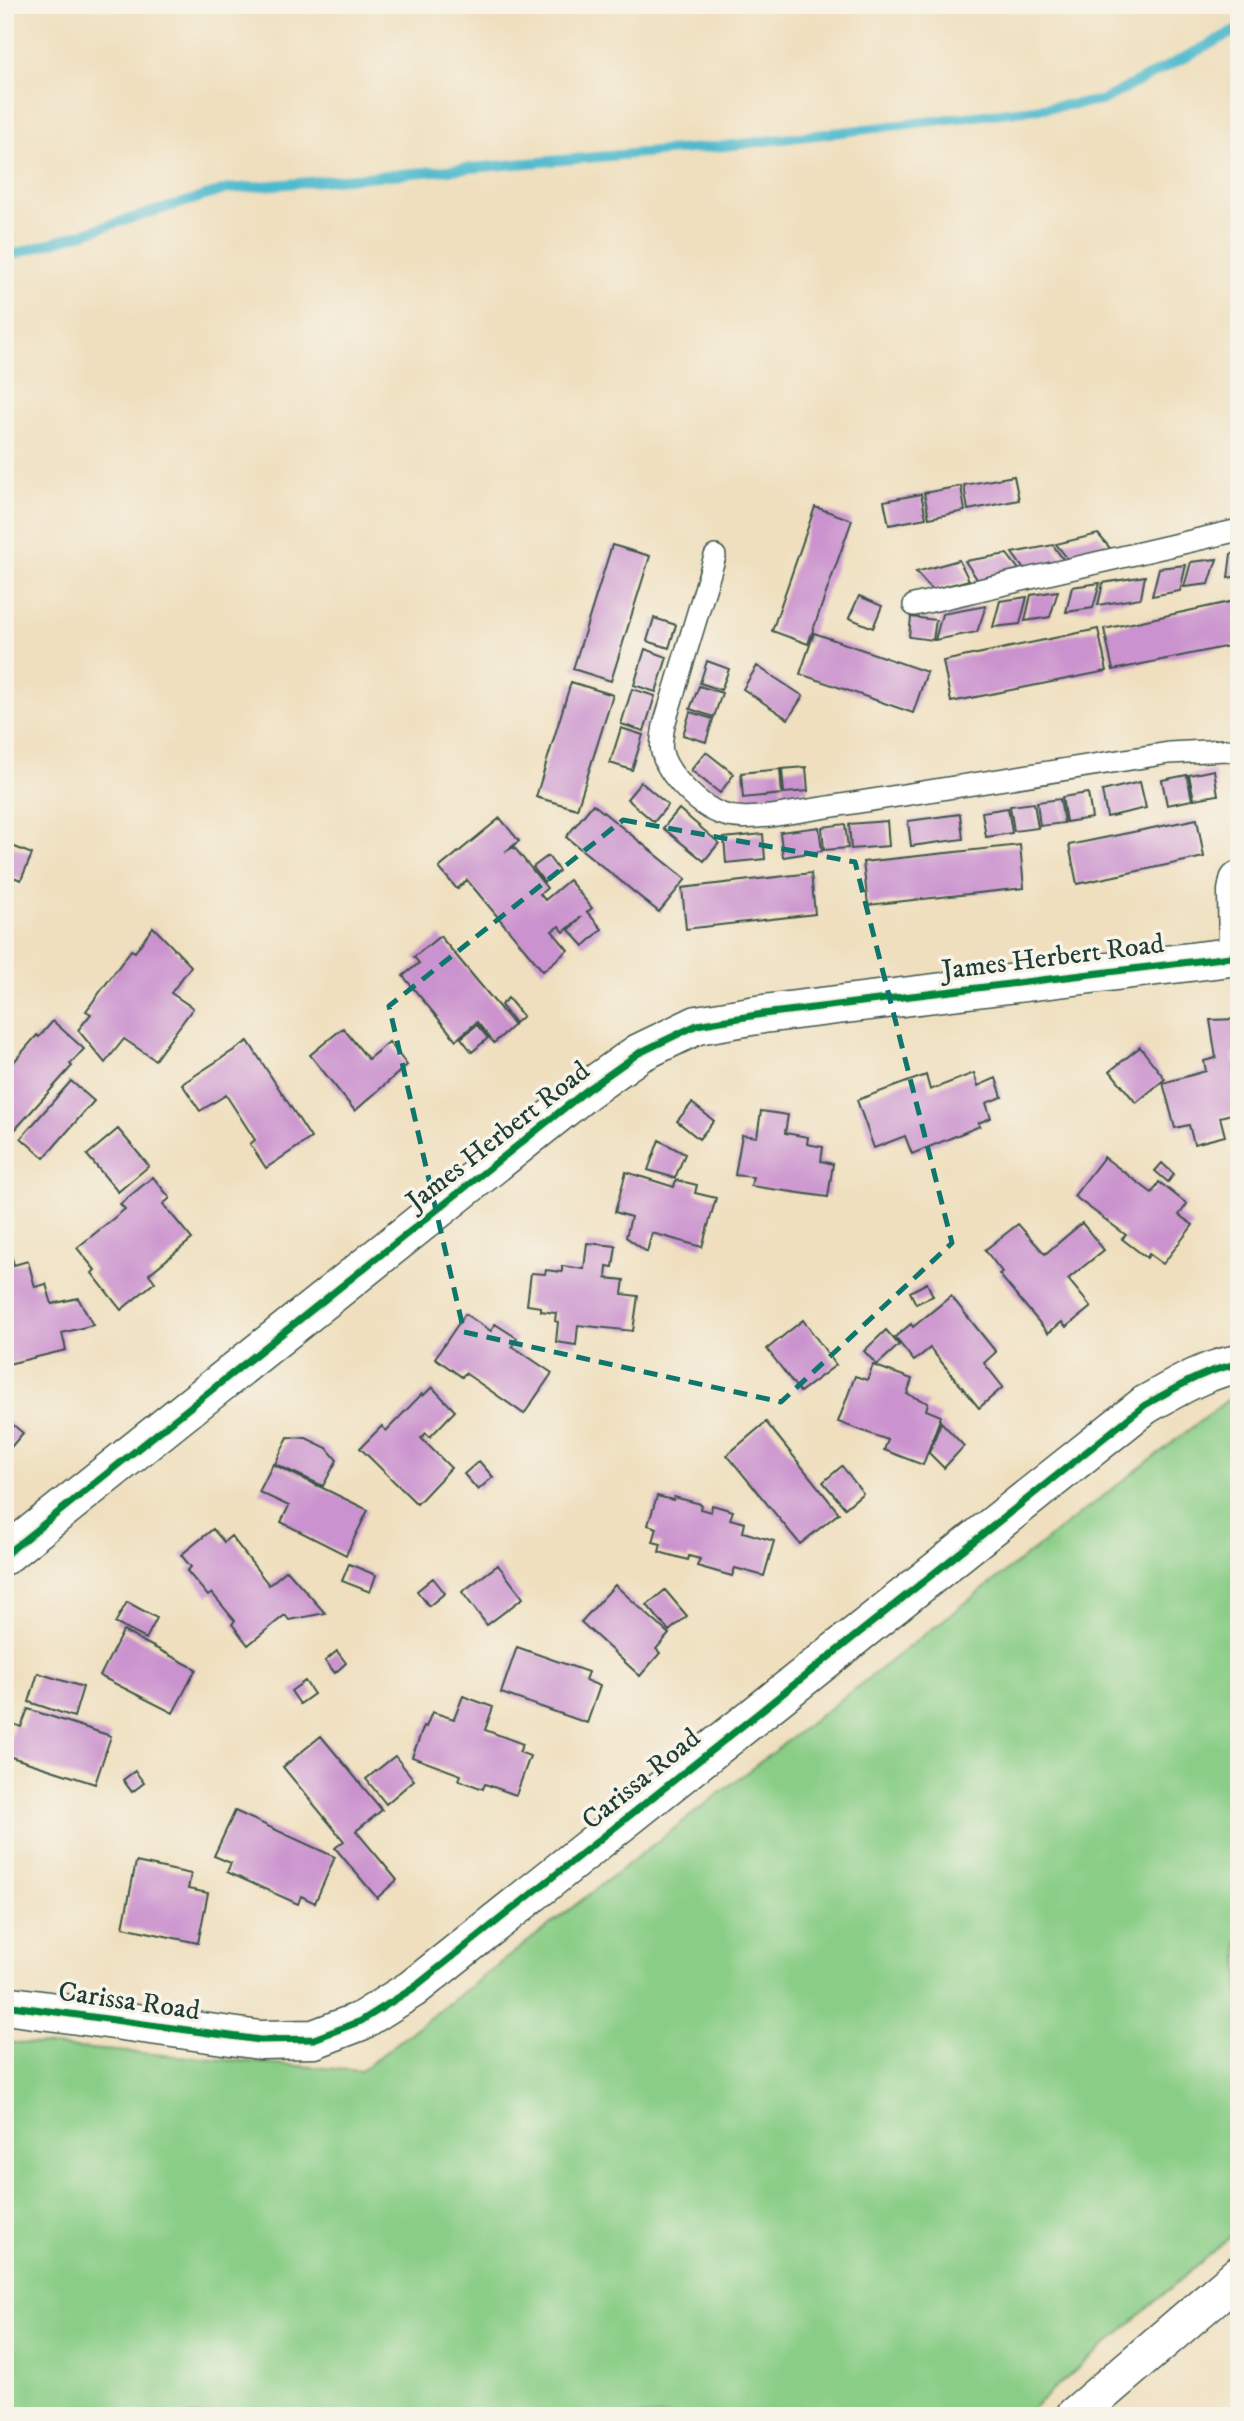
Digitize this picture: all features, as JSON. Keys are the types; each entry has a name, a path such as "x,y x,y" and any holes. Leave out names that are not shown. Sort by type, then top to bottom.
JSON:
{"street":[{"path":"1239,881 1239,956"},
{"name":"James Herbert Road","path":"5,1555 587,1090 639,1054 697,1025 777,1012 1239,956"},
{"name":"Carissa Road","path":"5,2005 260,2040 314,2039 361,2021 412,1989 1144,1405 1191,1380 1239,1364"},
{"path":"1075,2416 1239,2275"}],"lane":[{"path":"914,605 1239,530"},
{"path":"715,556 664,725 661,751 671,774 699,800 720,814 742,818 771,816 1169,753 1226,750 1239,752"}],"highlighted area":[{"path":"623,820 855,862 952,1243 781,1402 464,1332 389,1006"}],"green space":[{"path":"1239,1391 1239,2229 1023,2416 5,2416 5,2042 361,2071"}],"building":[{"path":"1014,476 1019,500 968,510 964,485"},
{"path":"961,486 965,511 929,518 924,493"},
{"path":"921,494 926,518 889,525 884,501"},
{"path":"815,507 852,520 808,644 772,631"},
{"path":"1098,534 1115,554 1071,563 1056,544"},
{"path":"612,545 650,556 611,681 573,669"},
{"path":"1053,545 1065,562 1026,572 1012,553"},
{"path":"1239,553 1239,576 1228,578 1231,554"},
{"path":"1007,554 1020,571 979,582 965,561"},
{"path":"1217,559 1209,584 1184,587 1191,562"},
{"path":"959,560 969,580 932,590 916,572"},
{"path":"1186,565 1180,591 1152,596 1159,568"},
{"path":"1145,576 1141,598 1098,605 1103,583"},
{"path":"1100,583 1093,608 1066,612 1072,587"},
{"path":"1058,591 1050,617 1025,621 1031,595"},
{"path":"859,596 882,606 873,628 849,618"},
{"path":"1027,597 1020,624 993,627 1000,601"},
{"path":"1239,600 1239,644 1113,670 1104,629"},
{"path":"986,606 977,632 935,640 942,614"},
{"path":"911,617 936,620 933,640 909,637"},
{"path":"654,618 676,625 669,648 647,641"},
{"path":"1098,629 1107,671 951,702 943,661"},
{"path":"814,633 927,672 913,713 800,674"},
{"path":"645,649 667,657 656,692 634,685"},
{"path":"707,661 729,669 721,690 700,683"},
{"path":"757,666 803,696 788,719 743,689"},
{"path":"571,682 613,695 577,809 536,797"},
{"path":"699,686 722,693 714,717 690,709"},
{"path":"632,689 655,696 644,731 621,724"},
{"path":"690,712 713,719 706,742 683,735"},
{"path":"621,728 643,735 632,770 610,763"},
{"path":"706,752 734,774 720,793 691,770"},
{"path":"806,767 808,791 784,793 782,769"},
{"path":"780,769 782,794 743,798 741,773"},
{"path":"1214,770 1218,795 1194,799 1189,775"},
{"path":"1187,775 1192,800 1167,805 1162,780"},
{"path":"641,782 668,805 654,822 627,799"},
{"path":"1140,782 1146,808 1107,817 1102,791"},
{"path":"1088,793 1092,818 1066,822 1062,797"},
{"path":"1060,799 1064,823 1040,826 1037,802"},
{"path":"1034,803 1038,828 1014,831 1010,806"},
{"path":"593,804 686,879 659,912 566,837"},
{"path":"1008,808 1012,833 986,837 982,812"},
{"path":"679,809 719,843 704,861 663,828"},
{"path":"960,814 963,839 911,846 908,821"},
{"path":"500,818 519,841 505,852 514,847 547,888 540,894 545,900 569,880 592,908 587,912 602,929 584,946 569,930 582,916 564,932 559,926 552,931 568,950 543,971 467,880 457,889 439,868"},
{"path":"1197,819 1204,857 1077,884 1069,845"},
{"path":"887,821 889,846 851,849 849,824"},
{"path":"845,824 848,848 824,850 822,827"},
{"path":"819,827 822,851 783,857 780,832"},
{"path":"763,834 765,859 726,863 724,838"},
{"path":"5,843 32,854 21,880 5,874"},
{"path":"1020,845 1024,888 868,905 863,862"},
{"path":"548,856 559,871 544,882 533,867"},
{"path":"811,873 815,914 686,929 682,888"},
{"path":"153,927 191,966 171,993 193,1008 155,1060 124,1039 105,1063 78,1030 91,1014 86,1011 131,950 135,952"},
{"path":"440,936 514,1025 494,1043 477,1022 456,1040 403,976 419,963 414,957"},
{"path":"508,998 523,1016 515,1023 501,1005"},
{"path":"1239,1019 1239,1051 1233,1054 1235,1064 1239,1063 1239,1112 1220,1117 1225,1136 1194,1144 1189,1125 1175,1128 1163,1083 1206,1071 1204,1061 1216,1058 1210,1020"},
{"path":"53,1021 84,1049 13,1132 5,1125 5,1072"},
{"path":"477,1025 488,1038 472,1052 461,1038"},
{"path":"343,1028 368,1059 389,1042 407,1065 355,1111 310,1055"},
{"path":"248,1041 311,1138 266,1168 250,1144 255,1140 226,1095 200,1111 182,1084"},
{"path":"1140,1047 1165,1079 1136,1103 1110,1071"},
{"path":"974,1073 978,1086 996,1078 1002,1097 986,1103 991,1118 978,1123 980,1126 912,1154 905,1136 874,1148 857,1100 926,1075 930,1090"},
{"path":"71,1081 94,1101 44,1158 21,1138"},
{"path":"692,1103 714,1121 699,1139 677,1121"},
{"path":"761,1111 788,1115 785,1133 808,1137 807,1144 823,1147 821,1161 833,1164 828,1197 751,1186 753,1177 735,1175 742,1135 757,1137"},
{"path":"118,1129 149,1166 118,1192 87,1155"},
{"path":"659,1140 685,1154 675,1178 648,1170"},
{"path":"1104,1157 1152,1193 1159,1182 1187,1204 1179,1215 1193,1225 1163,1264 1149,1254 1147,1258 1122,1239 1126,1235 1074,1196"},
{"path":"1162,1163 1174,1174 1168,1182 1155,1171"},
{"path":"626,1172 674,1187 676,1180 697,1185 695,1193 716,1198 702,1247 652,1233 647,1252 626,1237 631,1217 615,1212"},
{"path":"153,1177 170,1198 163,1204 192,1239 149,1274 155,1282 121,1310 92,1273 95,1270 77,1248 125,1209 120,1204"},
{"path":"1082,1223 1104,1250 1068,1279 1091,1307 1066,1327 1062,1322 1048,1333 999,1274 1002,1272 985,1250 1018,1224 1045,1254"},
{"path":"587,1243 616,1246 613,1267 607,1266 606,1278 624,1280 622,1294 638,1296 633,1331 578,1325 576,1345 556,1342 556,1313 527,1305 531,1273 545,1274 546,1270 562,1272 562,1266 584,1269"},
{"path":"12,1258 14,1265 28,1261 35,1287 46,1284 52,1304 78,1298 93,1325 62,1333 66,1350 8,1364 5,1352 5,1260"},
{"path":"927,1283 933,1296 916,1304 910,1292"},
{"path":"951,1296 996,1352 984,1363 1003,1387 979,1408 930,1348 914,1361 895,1337 911,1324 913,1327"},
{"path":"465,1314 491,1331 495,1324 517,1338 512,1346 552,1373 524,1414 465,1373 462,1377 435,1358"},
{"path":"803,1320 836,1365 800,1392 767,1349"},
{"path":"886,1330 899,1345 877,1365 864,1351"},
{"path":"873,1365 912,1379 907,1394 928,1403 926,1410 941,1416 923,1465 884,1450 888,1440 838,1422 855,1376 867,1380"},
{"path":"432,1387 455,1411 430,1437 426,1433 421,1438 451,1468 417,1504 360,1448 382,1426 386,1431"},
{"path":"5,1418 23,1433 5,1454"},
{"path":"766,1422 839,1513 800,1544 727,1455"},
{"path":"941,1422 964,1446 944,1468 929,1453"},
{"path":"288,1437 306,1438 327,1448 337,1460 323,1486 275,1464"},
{"path":"479,1461 493,1477 478,1490 464,1474"},
{"path":"273,1464 368,1510 346,1555 281,1522 289,1506 259,1492"},
{"path":"842,1466 863,1493 845,1508 823,1482"},
{"path":"657,1496 701,1504 700,1509 711,1512 712,1505 733,1511 730,1519 745,1523 743,1532 774,1541 764,1576 735,1568 732,1576 697,1566 700,1559 689,1556 688,1560 659,1552 661,1544 653,1542 657,1528 648,1525"},
{"path":"213,1529 224,1542 231,1536 269,1585 287,1570 325,1613 289,1620 285,1615 248,1645 232,1624 235,1621 212,1593 208,1596 187,1571 191,1567 181,1555"},
{"path":"349,1564 376,1575 370,1592 342,1581"},
{"path":"498,1565 523,1598 487,1625 462,1592"},
{"path":"433,1578 445,1593 429,1606 417,1591"},
{"path":"615,1585 669,1634 656,1649 660,1653 640,1676 581,1622"},
{"path":"665,1590 687,1616 669,1631 647,1605"},
{"path":"127,1602 157,1618 146,1639 115,1623"},
{"path":"123,1631 196,1669 173,1713 100,1676"},
{"path":"517,1647 588,1672 585,1680 600,1686 587,1723 501,1693"},
{"path":"337,1651 346,1663 335,1673 325,1661"},
{"path":"38,1673 83,1687 74,1717 29,1702"},
{"path":"305,1681 314,1694 300,1704 291,1691"},
{"path":"463,1696 493,1707 485,1730 523,1744 519,1752 530,1756 516,1795 485,1784 483,1789 459,1780 461,1775 412,1757 432,1712 454,1719"},
{"path":"28,1709 111,1736 95,1784 5,1755 14,1724 21,1727"},
{"path":"321,1736 382,1810 356,1831 397,1880 377,1898 335,1848 344,1841 283,1767"},
{"path":"395,1756 414,1780 386,1804 366,1779"},
{"path":"135,1771 144,1783 132,1792 123,1780"},
{"path":"235,1811 335,1857 315,1903 301,1896 298,1904 227,1872 231,1863 214,1856"},
{"path":"136,1862 191,1874 188,1889 208,1893 198,1943 123,1927"}],"waterway":[{"path":"5,257 228,189 724,146 1101,101 1239,29"}],"cycle path":[{"path":"5,1555 587,1090 639,1053 697,1025 763,1014 1239,956"},
{"path":"5,2005 260,2040 314,2039 361,2021 412,1989 1145,1405 1202,1375 1239,1364"}]}
